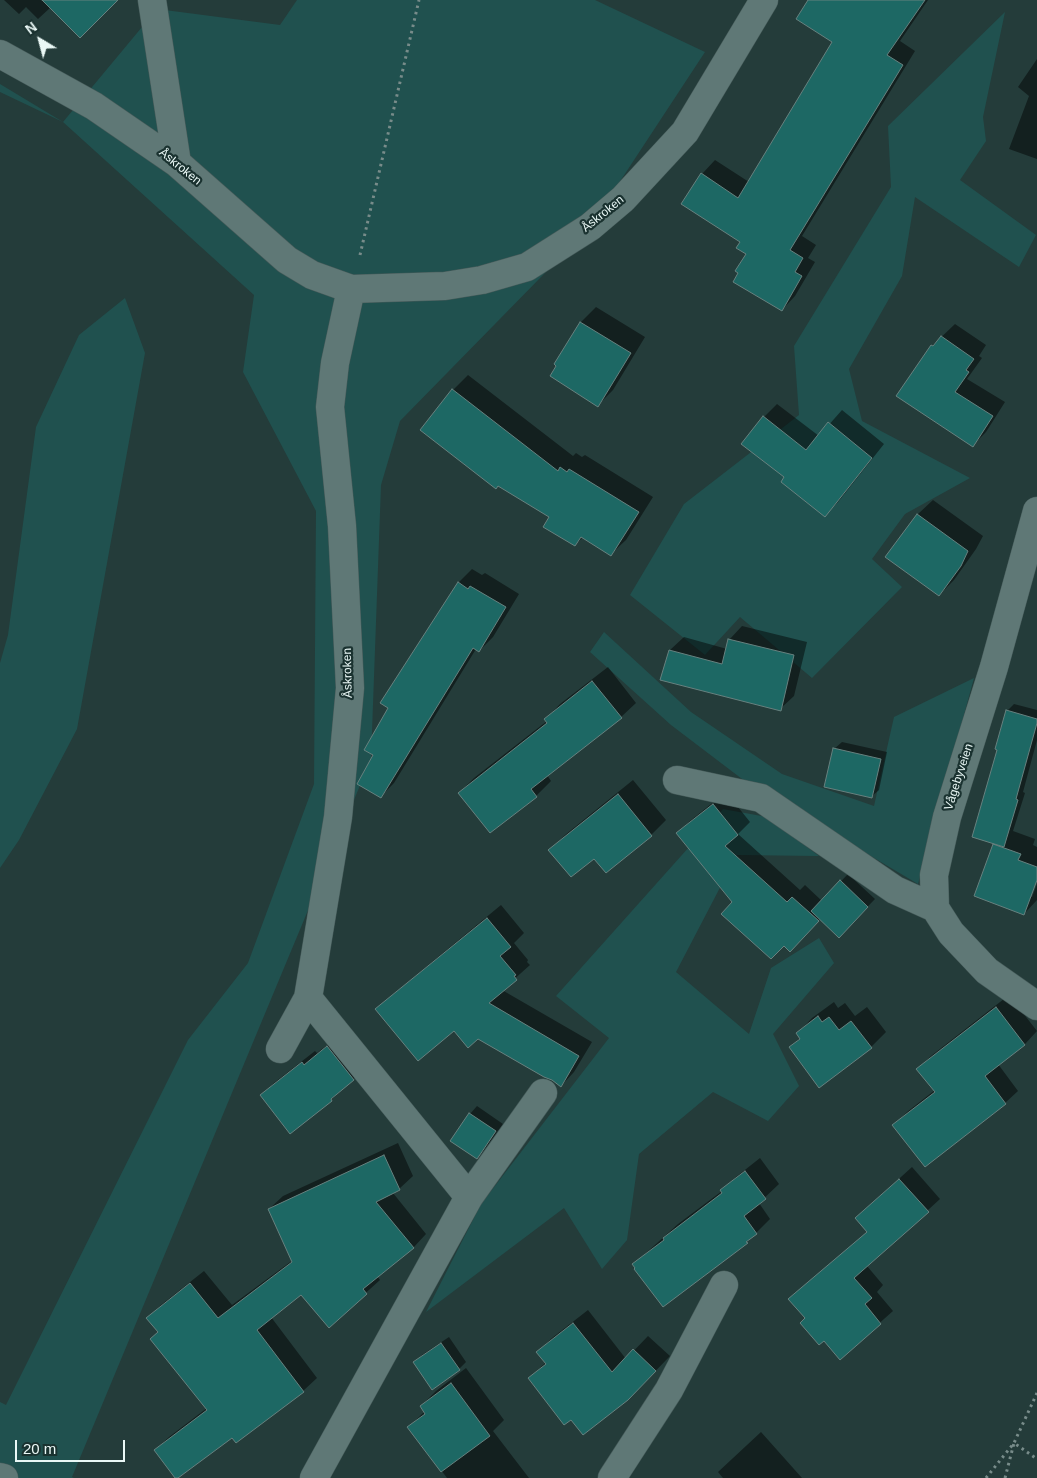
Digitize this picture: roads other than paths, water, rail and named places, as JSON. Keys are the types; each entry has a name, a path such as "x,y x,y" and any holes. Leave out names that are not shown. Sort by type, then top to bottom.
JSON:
{"street":[{"path":"152,0 177,163"},
{"name":"Åskroken","path":"0,54 94,106 177,163 287,260 312,275 351,290 445,286 482,280 527,267 590,227 623,198 685,132 764,0"},
{"name":"Åskroken","path":"280,1049 308,998 338,817 350,688 342,526 330,407 336,363 351,290"},
{"name":"Vågebyveien","path":"1037,511 994,667 947,817 934,875 935,908 950,933 987,971 1037,1006"},
{"path":"677,780 761,798 896,890 935,908"},
{"path":"308,998 469,1197"},
{"path":"314,1478 469,1197 543,1093"},
{"path":"612,1478 669,1390 724,1285"},
{"path":"0,1477 4,1478"}]}
